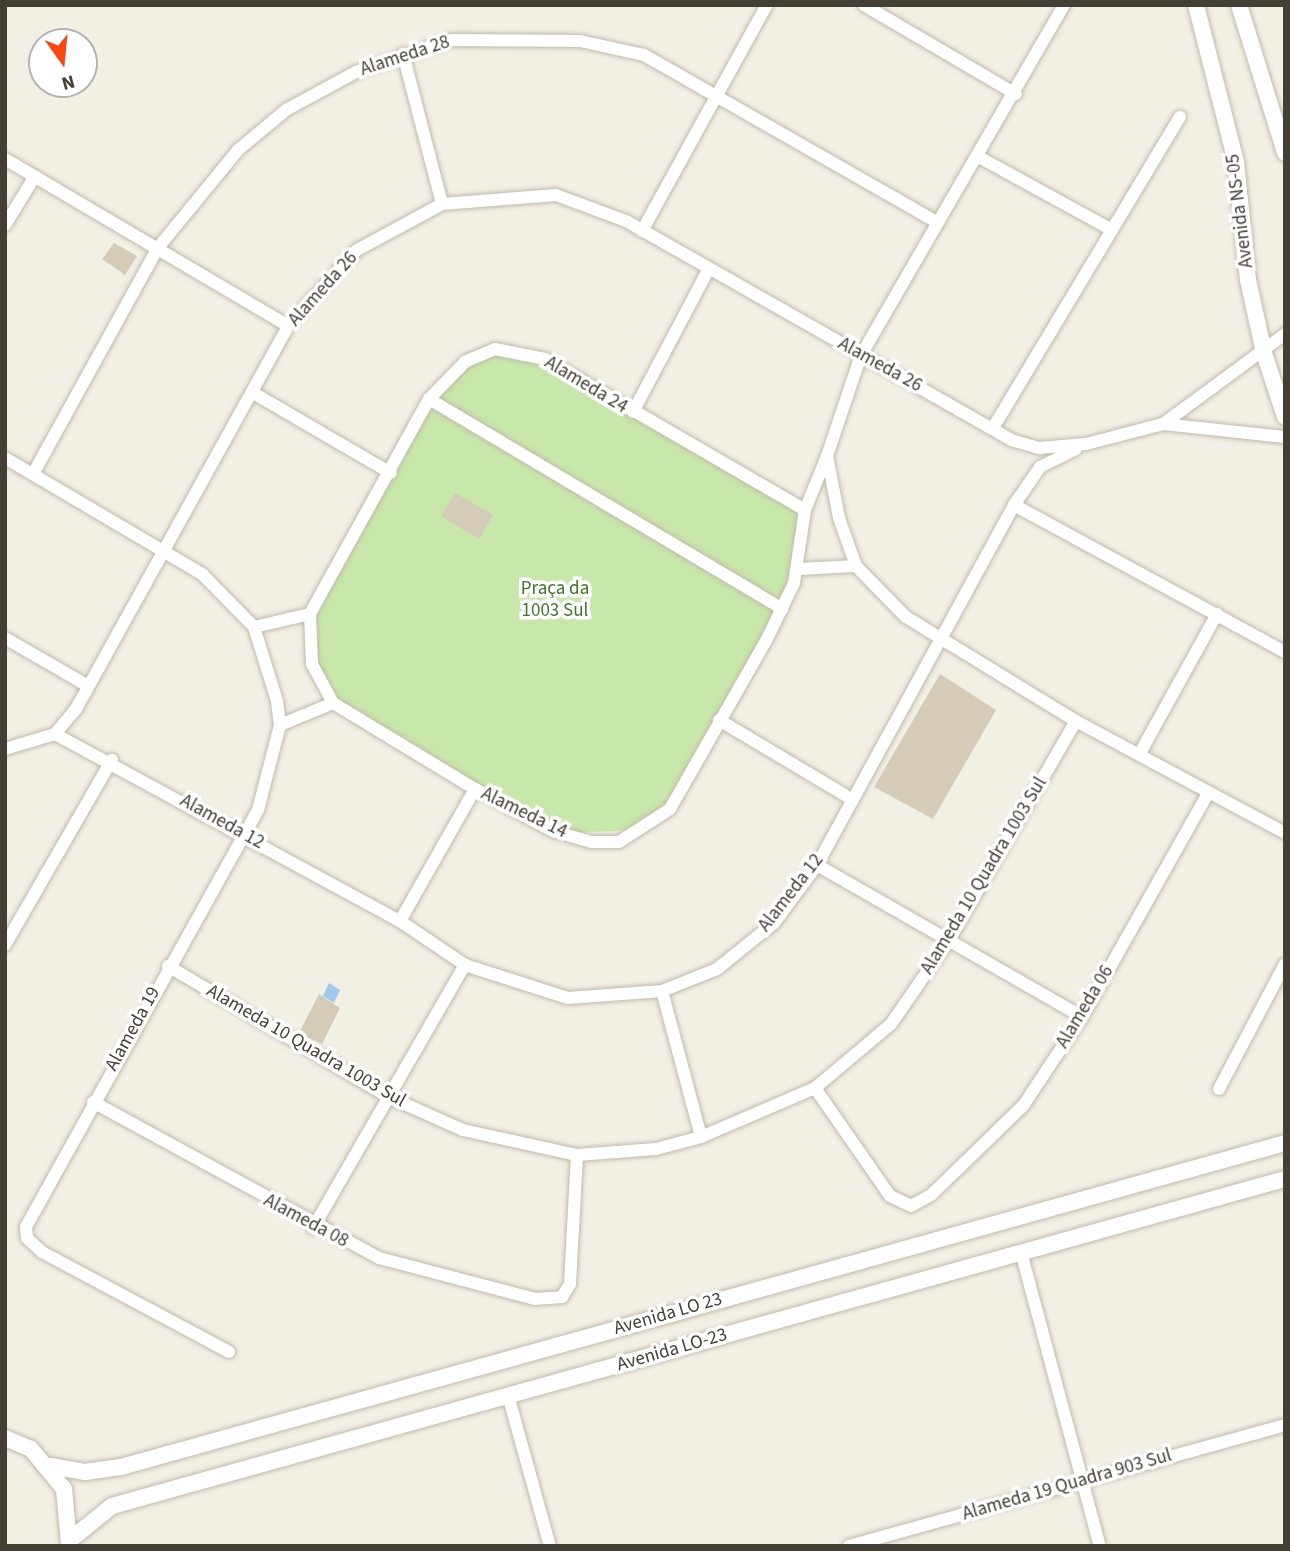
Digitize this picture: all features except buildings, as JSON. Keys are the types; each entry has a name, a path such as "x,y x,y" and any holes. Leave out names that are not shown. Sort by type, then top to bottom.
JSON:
{"street":[{"path":"642,231 714,95 768,5"},
{"path":"864,5 1016,93"},
{"path":"805,510 827,456 861,355 936,221 1016,93 1064,5"},
{"name":"Avenida NS-05","path":"1196,5 1236,162 1248,280 1264,353 1285,416"},
{"path":"1239,5 1285,152"},
{"name":"Alameda 28","path":"33,474 157,249 229,160 286,110 403,54 495,35 580,41 644,55 936,221"},
{"path":"403,54 442,204"},
{"path":"993,428 1180,117"},
{"path":"977,156 1112,230"},
{"path":"5,159 288,326"},
{"path":"5,225 35,176"},
{"name":"Alameda 26","path":"55,734 88,687 167,552 255,394 288,326 357,250 442,204 556,195 642,231 707,272 993,428 1039,448 1086,444"},
{"path":"633,412 707,272"},
{"path":"1086,444 1163,424 1264,353 1285,334"},
{"name":"Alameda 24","path":"310,614 330,584 429,398 465,362 495,349 514,349 564,369 633,412 805,510"},
{"path":"255,394 391,473"},
{"path":"429,398 782,609"},
{"path":"1163,424 1285,438"},
{"name":"Alameda 12","path":"55,734 112,760 400,921 465,965 568,998 662,991 743,951 774,923 817,865 850,798 1014,505 1040,467 1086,444"},
{"path":"827,456 856,566 938,639 1076,721 1140,753 1207,795 1285,833"},
{"path":"5,458 202,574 254,627 280,725 334,703"},
{"path":"1014,505 1285,652"},
{"name":"Alameda 14","path":"310,614 312,664 334,703 475,789 554,831 591,842 619,842 670,809 782,609 799,569 805,510"},
{"path":"799,569 856,566"},
{"path":"254,627 310,614"},
{"path":"1140,753 1217,614"},
{"path":"5,638 88,687"},
{"path":"719,720 850,798"},
{"name":"Alameda 10 Quadra 1003 Sul","path":"168,966 389,1097 463,1130 577,1154 656,1149 701,1137 815,1088 891,1024 949,940 1076,721"},
{"name":"Alameda 19","path":"229,1352 42,1252 27,1238 26,1227 265,793 280,725"},
{"path":"5,749 55,734"},
{"path":"5,945 112,760"},
{"path":"400,921 475,789"},
{"name":"Alameda 06","path":"815,1088 890,1196 911,1206 931,1195 1023,1105 1082,1017 1207,795"},
{"path":"817,865 1082,1017"},
{"path":"1219,1089 1285,964"},
{"path":"313,1228 465,965"},
{"path":"662,991 701,1137"},
{"name":"Alameda 08","path":"93,1102 313,1228 439,1278 535,1299 562,1297 569,1284 577,1154"},
{"name":"Avenida LO 23","path":"51,1466 85,1472 121,1467 1285,1143"},
{"name":"Avenida LO-23","path":"69,1543 112,1506 1285,1179"},
{"path":"1021,1252 1100,1546"},
{"path":"508,1395 550,1546"},
{"name":"Alameda 19 Quadra 903 Sul","path":"849,1546 1285,1425"},
{"path":"5,1438 51,1466 71,1514 69,1543"}],"green space":[{"name":"Praça da 1003 Sul","path":"495,349 564,369 805,510 799,569 677,795 643,830 554,833 332,702 312,664 310,614 436,390"}],"water":[{"path":"329,983 340,990 334,1003 323,996"}]}
